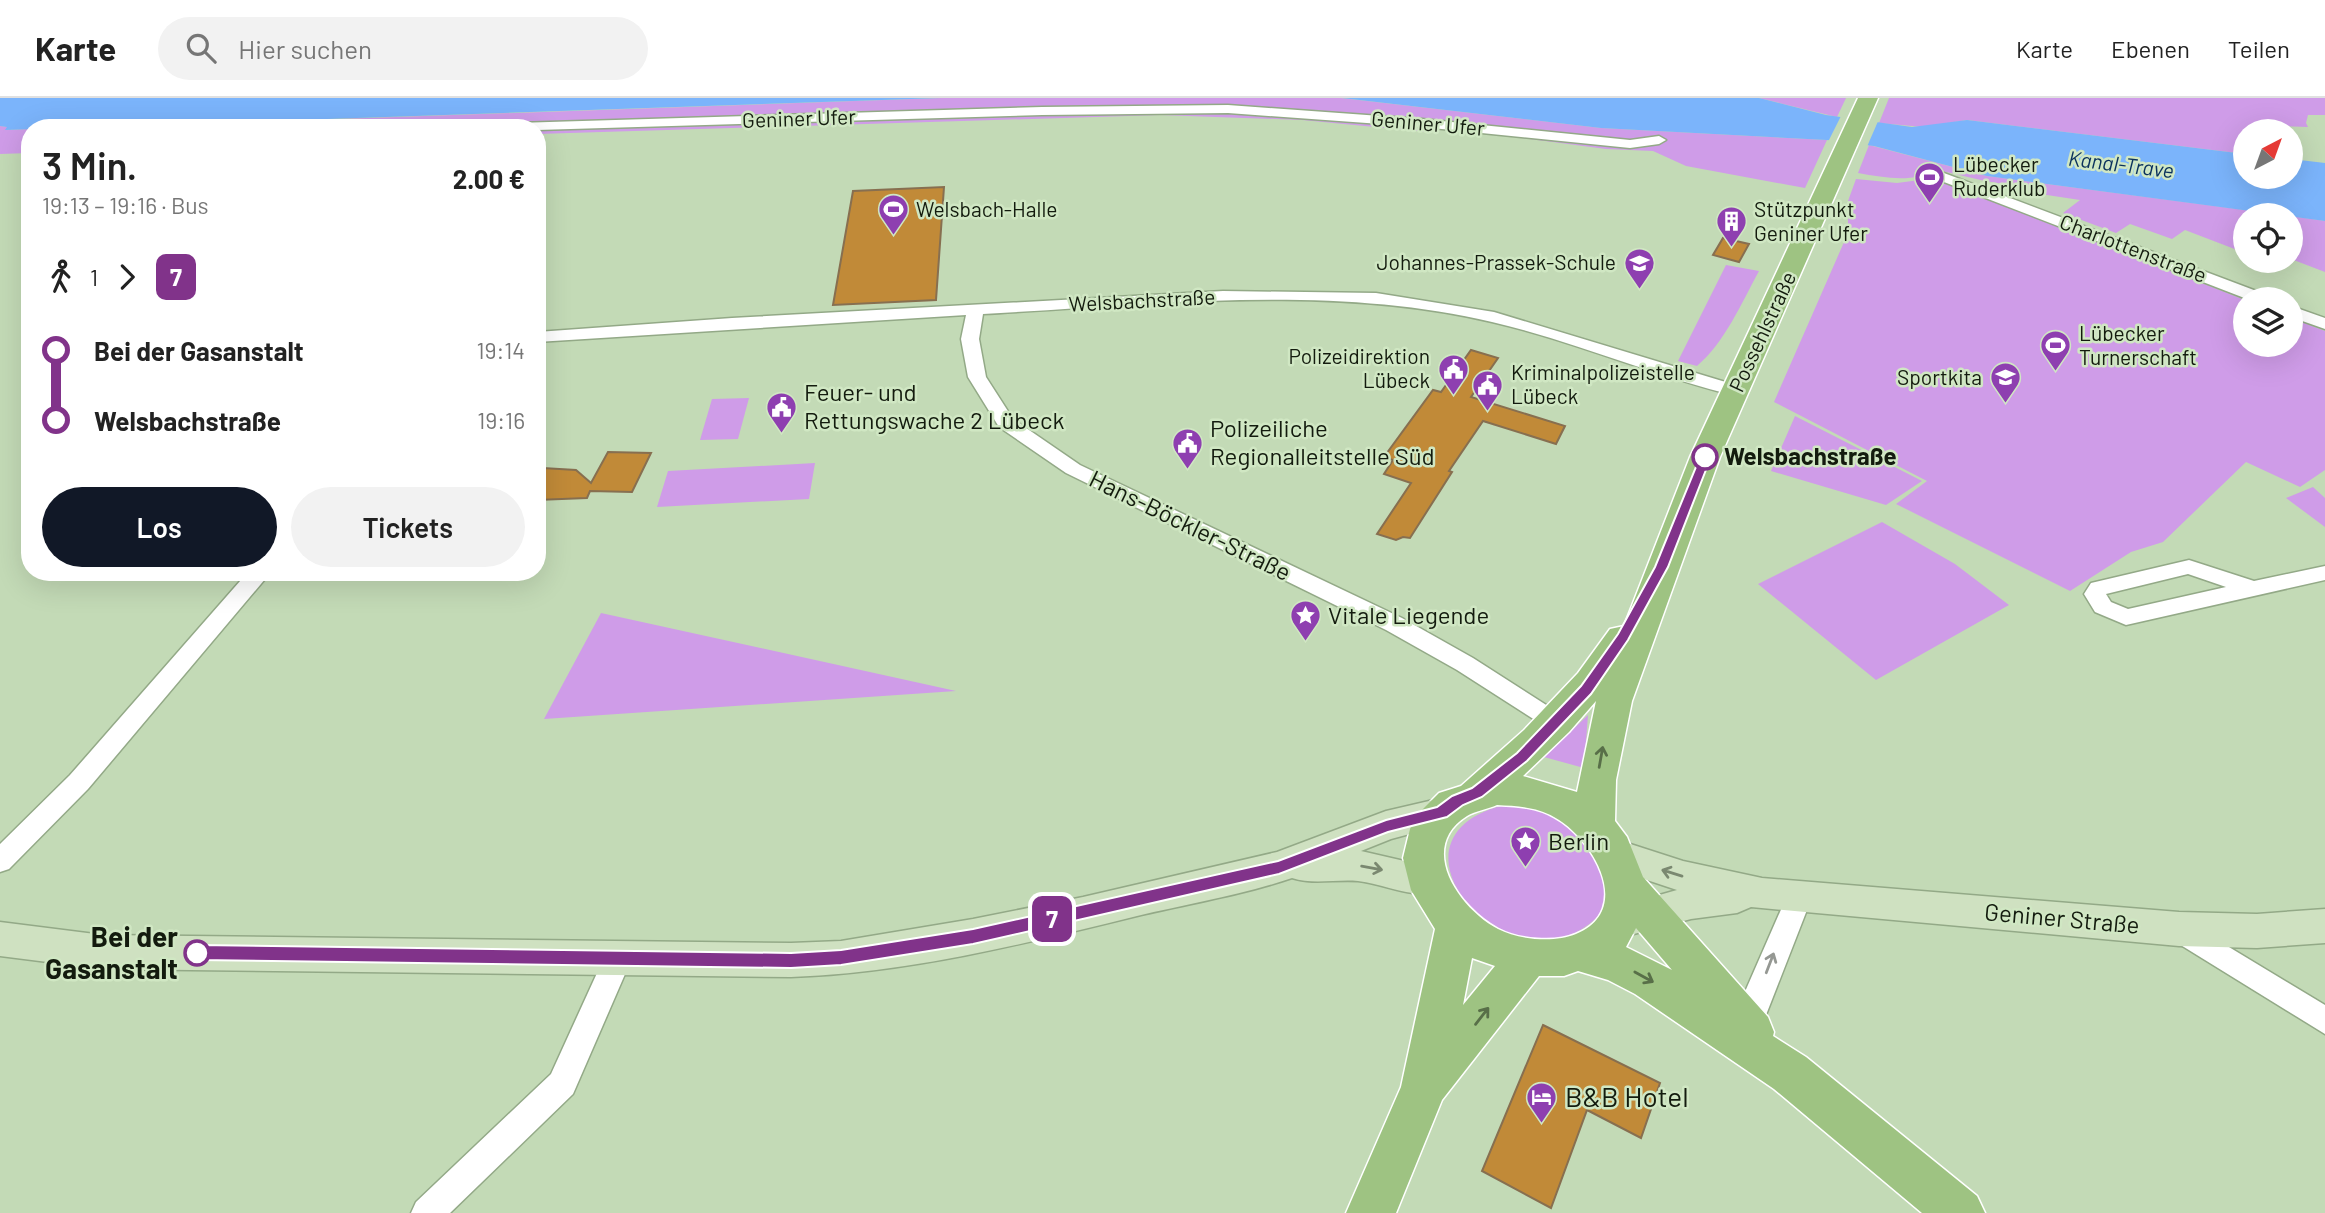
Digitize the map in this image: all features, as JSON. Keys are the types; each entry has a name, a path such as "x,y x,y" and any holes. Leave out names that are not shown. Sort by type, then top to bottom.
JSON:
{"main road":[{"name":"Possehlstraße","path":"1622,880 1597,780 1614,701 1705,457 1865,105"},
{"name":"Possehlstraße","path":"1477,793 1522,757 1557,723 1602,669 1662,567"},
{"path":"1622,880 1596,945 1580,953 1555,958 1528,957 1502,952 1478,941 1457,926 1444,912 1426,880 1423,855 1428,832 1442,812 1458,800 1477,793 1517,790 1559,801 1622,880 1748,1028 1790,1073"},
{"path":"0,939 103,952 791,960 841,957 973,936 1279,867 1386,826 1442,812"},
{"path":"1279,867 1358,866 1426,880"},
{"name":"Geniner Straße","path":"1622,880 1683,877 1762,894 2179,929 2257,932 2325,926"},
{"name":"Geniner Straße","path":"1622,880 1713,899 1762,894"},
{"path":"1371,1213 1424,1088 1457,926"},
{"path":"1580,953 1618,963 1650,980 1790,1073 1956,1212"},
{"path":"1424,1088 1528,957"}],"street":[{"name":"Geniner Ufer","path":"546,126 1228,109 1383,119 1630,144 1659,140"},
{"path":"1936,174 1966,184"},
{"name":"Charlottenstraße","path":"1966,184 2233,288"},
{"name":"Welsbachstraße","path":"546,336 720,323 1223,296 1376,298 1437,306 1507,320 1736,391"},
{"name":"Hans-Böckler-Straße","path":"975,311 970,339 977,377 1006,423 1038,447 1085,475 1394,624 1465,664 1557,723"},
{"path":"2303,316 2325,324"},
{"path":"2254,589 2189,567 2099,588 2095,594 2104,607 2126,617 2254,589 2325,573"},
{"path":"0,861 79,782 252,581"},
{"path":"1748,1028 1762,983 1798,897"},
{"path":"2179,929 2325,1021"},
{"path":"427,1213 562,1084 618,958"}],"shaded area":[{"path":"941,98 1341,98 1601,128 1827,140 1805,188 1686,166 1653,151 1606,149 1438,127 1427,132 1302,120 1160,115 546,134 546,119 340,119"},
{"path":"1759,98 1846,98 1837,117"},
{"path":"1889,98 2325,98 2325,115 2308,115 2308,127 2303,127 2303,119 2233,119 2233,153 1967,120 1923,127 1879,123"},
{"path":"0,126 8,127 6,130 21,129 21,153 0,154"},
{"path":"1869,145 1987,176 2233,208 2233,248 2185,230 2172,239 2130,224 2116,233 2063,213 2080,200 2027,192 2024,187 1938,170 1909,178 1858,173"},
{"name":"Lübecker Turnerschaft","path":"1935,178 2233,295 2233,357 2303,357 2303,323 2325,331 2325,470 2300,487 2246,462 2163,542 2131,552 2070,591 1896,504 1927,481 1774,402 1848,233 1848,201 1856,179 1897,183"},
{"path":"2303,218 2325,221 2325,272 2303,264"},
{"path":"1726,265 1759,271 1732,322 1707,356 1697,366 1678,361"},
{"path":"749,398 738,439 700,440 712,399"},
{"path":"1795,416 1922,481 1886,505 1771,471"},
{"path":"815,463 809,499 657,507 668,471"},
{"path":"2313,487 2325,498 2325,527 2286,498"},
{"path":"1882,522 1955,564 2009,605 1876,680 1758,584"},
{"path":"601,613 956,691 544,719"},
{"path":"1588,715 1584,768 1544,757"},
{"path":"1504,805 1550,812 1576,828 1595,846 1609,889 1603,910 1587,926 1575,933 1542,940 1511,934 1482,918 1461,895 1450,869 1451,844 1468,821"}],"water":[{"path":"0,98 941,98 327,119 21,119 21,129 5,130 7,127 0,126"},
{"name":"Kanal-Trave","path":"1342,98 1759,98 1826,115 1912,127 1967,120 2233,153 2233,189 2303,189 2303,160 2325,163 2325,221 2303,218 2303,203 2233,203 2233,209 1987,176 1874,146 1827,140 1601,128"}],"pier":[{"path":"1842,114 1879,119 1866,149 1827,144"}],"building":[{"name":"Welsbach-Halle","path":"944,187 936,300 833,305 853,191"},
{"name":"Stützpunkt Geniner Ufer","path":"1723,238 1749,244 1739,262 1713,255"},
{"path":"1471,350 1498,358 1471,397 1565,426 1556,444 1483,421 1449,471 1452,472 1410,538 1396,540 1377,534 1411,483 1384,474 1393,460 1384,457 1433,390 1441,392"},
{"path":"608,452 651,453 632,492 590,491 587,498 546,500 546,468 576,470 591,483"},
{"name":"B&B Hotel","path":"1543,1025 1660,1083 1641,1138 1587,1110 1551,1208 1482,1171"}],"bus line":[{"name":"7","path":"197,953 791,960 841,957 973,936 1279,867 1386,826 1442,812 1458,800 1477,793 1522,757 1586,690 1623,637 1662,567 1705,457"}],"place":[{"name":"Lübecker Ruderklub","path":"1930,204"},
{"name":"Welsbach-Halle","path":"893,237"},
{"name":"Stützpunkt Geniner Ufer","path":"1731,249"},
{"name":"Johannes-Prassek-Schule","path":"1639,290"},
{"name":"Lübecker Turnerschaft","path":"2056,373"},
{"name":"Polizeidirektion Lübeck","path":"1453,396"},
{"name":"Sportkita","path":"2005,405"},
{"name":"Kriminalpolizeistelle Lübeck","path":"1488,412"},
{"name":"Feuer- und Rettungswache 2 Lübeck","path":"781,434"},
{"name":"Welsbachstraße","path":"1705,457"},
{"name":"Polizeiliche Regionalleitstelle Süd","path":"1187,470"},
{"name":"Vitale Liegende","path":"1305,643"},
{"name":"Berlin","path":"1525,869"},
{"name":"Bei der Gasanstalt","path":"197,953"},
{"name":"B&B Hotel","path":"1542,1124"}]}
